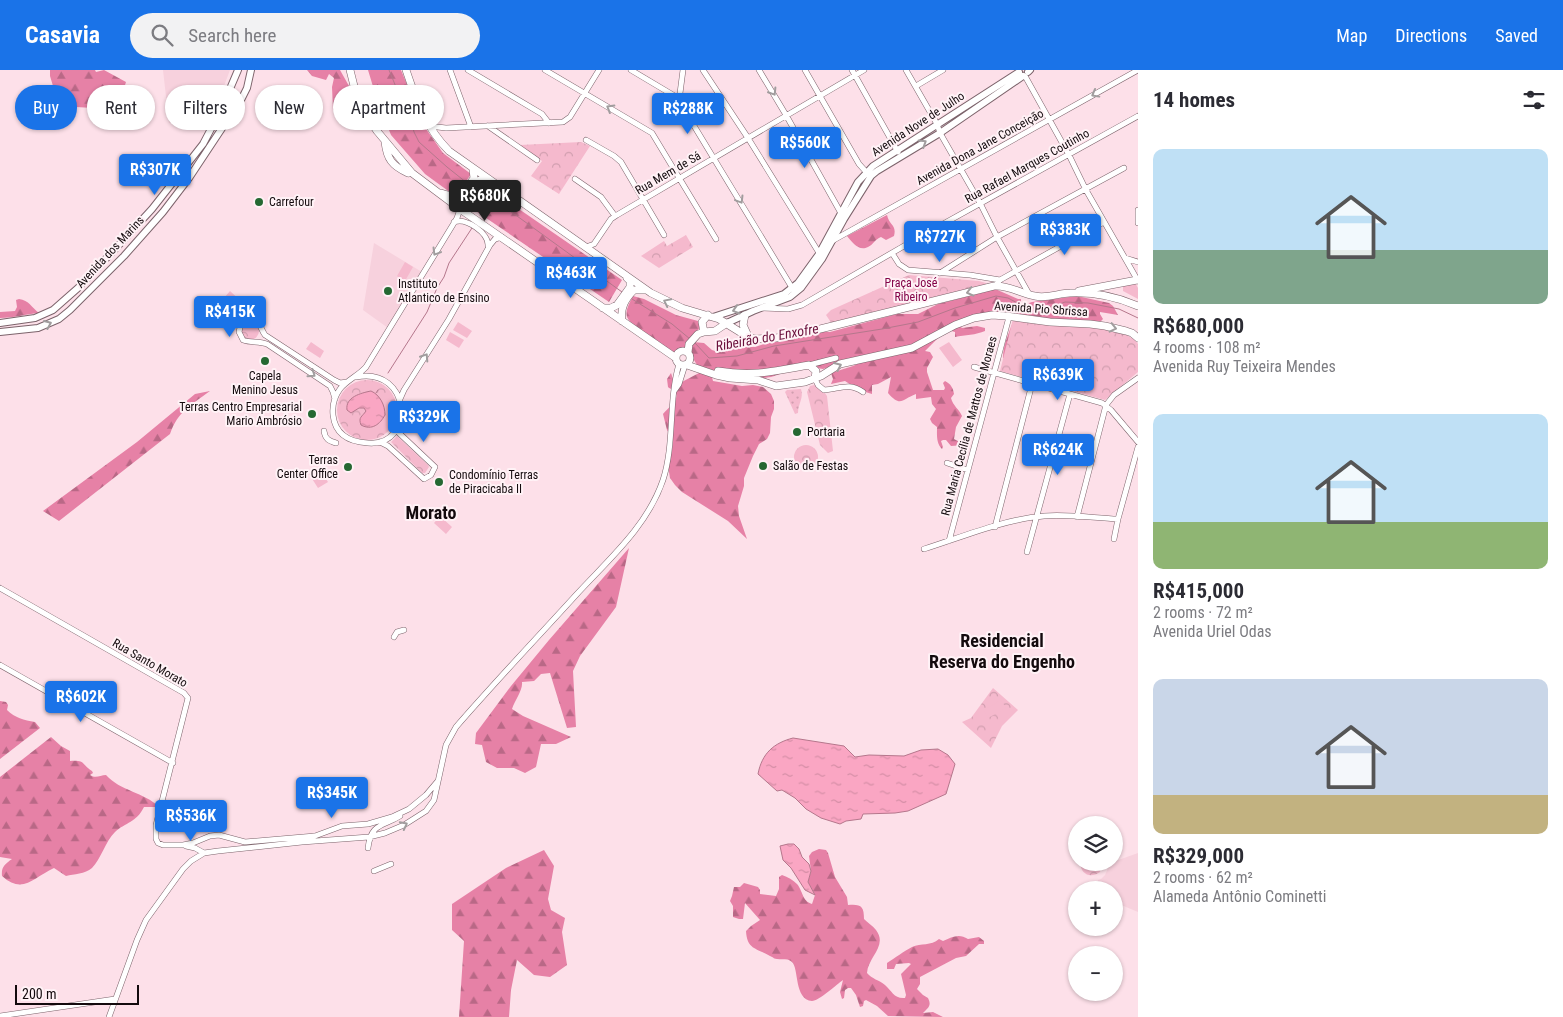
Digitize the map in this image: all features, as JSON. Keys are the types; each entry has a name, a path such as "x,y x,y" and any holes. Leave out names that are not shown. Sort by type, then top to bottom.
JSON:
{"main road":[{"path":"350,70 358,102 385,141 413,174 477,221 622,321 684,362 717,371 742,374 777,372 810,365 816,371 815,379"},
{"path":"406,70 411,85"},
{"path":"432,130 449,152 647,290 667,302 714,317 748,337 756,339 804,333 994,285 1012,288 1034,296 1046,297 1114,284 1137,277"},
{"path":"460,209 464,195 475,176 473,169"},
{"path":"473,182 482,180 500,188"},
{"path":"434,190 454,197 464,195"},
{"path":"625,275 630,281 632,288"},
{"path":"1114,284 1115,292 1121,299"},
{"path":"622,321 619,307 632,288"},
{"path":"632,288 647,290"},
{"path":"1069,293 1121,299 1138,306"},
{"path":"603,308 619,307"},
{"path":"745,315 743,325 748,337"},
{"name":"Avenida Pio Sbrissa","path":"684,362 716,375 758,380 776,386 815,379 840,364 912,348 965,321 992,315 1050,322 1090,324 1119,329 1136,336"},
{"path":"714,317 721,324 719,329"},
{"path":"704,332 702,322 714,317"},
{"path":"684,362 690,356 688,352 690,344 695,337 704,332 719,329 727,323"},
{"path":"684,362 677,355 680,352 688,352"},
{"path":"776,386 777,372"}],"street":[{"name":"Avenida dos Marins","path":"233,83 238,70"},
{"name":"Avenida dos Marins","path":"245,92 251,70"},
{"path":"450,70 471,127"},
{"path":"468,70 542,114 549,123"},
{"path":"545,70 652,133 716,239"},
{"path":"438,140 446,128 563,122 567,120 599,70"},
{"path":"631,70 673,95 679,102 794,291"},
{"path":"679,102 683,70"},
{"path":"703,70 748,138 821,256"},
{"path":"759,70 842,216"},
{"path":"805,70 859,164 869,174"},
{"path":"852,70 901,157"},
{"name":"Rua Mem de Sá","path":"594,244 615,216 864,70"},
{"path":"906,70 1029,294"},
{"path":"916,86 942,70"},
{"name":"Avenida Dona Jane Conceição","path":"832,241 1138,70"},
{"path":"1024,72 1069,154 1086,190 1137,277"},
{"name":"Avenida Nove de Julho","path":"821,256 858,182 897,150 1024,72"},
{"name":"Avenida Nove de Julho","path":"869,174 877,172 940,133 1024,72"},
{"path":"233,83 238,79 244,80 245,85"},
{"name":"Rua Rafael Marques Coutinho","path":"760,308 781,309 796,307 808,302 980,203 1138,116"},
{"path":"488,126 538,160"},
{"name":"Avenida dos Marins","path":"0,323 34,318 53,310 78,288 152,209 203,144 210,130"},
{"name":"Avenida dos Marins","path":"0,332 38,328 59,319 70,310 124,256 170,203 221,130"},
{"path":"586,140 621,162 664,236"},
{"path":"940,273 996,237 1124,168"},
{"path":"575,179 601,197 615,216"},
{"path":"170,184 165,197 170,203"},
{"path":"399,424 392,435 386,440 373,444 360,442 341,434 337,428 333,409 335,399 339,391 366,367 460,209"},
{"path":"1138,210 1138,223"},
{"name":"Avenida Nove de Julho","path":"727,323 760,308 780,302 794,291 805,274 832,241 842,216"},
{"path":"454,222 464,220 484,233 488,241 486,251"},
{"path":"994,285 1104,222"},
{"path":"128,235 136,243"},
{"path":"400,399 459,303 486,251 493,240 502,238"},
{"path":"586,247 594,244 595,253"},
{"path":"117,247 124,256"},
{"path":"892,253 898,264 908,270 984,277 994,285"},
{"path":"1125,258 1138,262"},
{"path":"984,277 994,285"},
{"name":"Avenida Nove de Julho","path":"714,317 794,291"},
{"path":"780,302 796,307"},
{"name":"Rua Maria Cecília de Mattos de Moraes","path":"949,541 1009,317"},
{"path":"252,342 260,338 262,332 260,324 256,320 250,319 242,323 239,329 243,340 252,342 267,344 330,386 335,399"},
{"path":"262,332 334,380 340,383 348,382"},
{"path":"810,365 836,358"},
{"path":"109,1017 146,920 183,869 204,853 369,837 392,830 426,811 434,800 446,745 456,727 578,592 617,552 644,519 657,495 667,465 673,392 680,384 684,362"},
{"path":"974,367 1098,401 1106,405 1138,442"},
{"path":"356,377 371,375 382,379 392,386 400,399 399,433 436,467 431,475 424,479 388,446 380,442"},
{"path":"1077,517 1106,405 1114,395 1138,378"},
{"path":"815,379 824,390 850,386 863,392"},
{"path":"995,527 1032,384"},
{"path":"1027,552 1070,394"},
{"path":"324,431 329,441 336,443"},
{"path":"1114,540 1138,447"},
{"path":"947,464 968,470"},
{"path":"924,549 995,527 1036,517 1118,519"},
{"name":"Rua Santo Morato","path":"0,588 184,693 188,698 156,825 156,839 158,843 163,846 183,845"},
{"path":"394,637 398,632 404,630"},
{"path":"0,665 172,763"},
{"path":"356,838 368,848 369,837 379,827 394,820 409,809 426,795 440,779"},
{"path":"416,803 420,801 427,805 426,811"},
{"path":"183,845 206,837 219,835 245,842 315,836 342,826 368,824 385,820 409,809"},
{"path":"340,839 337,833 342,826"},
{"path":"218,851 226,843 219,835"},
{"path":"204,853 200,846 206,837"},
{"path":"183,845 204,853"},
{"path":"374,871 390,864"},
{"path":"0,1016 116,999"}],"shaded area":[{"path":"163,70 230,70 224,85 165,85 165,88"},
{"name":"Instituto Atlantico de Ensino","path":"374,243 422,272 388,328 363,310"},
{"path":"1138,853 1138,912 1123,906 1123,881 1098,881 1107,871 1123,871 1123,858"}],"green space":[{"path":"50,70 95,70 96,72 104,70 126,82 125,85 87,85 87,108 77,107 77,85 53,85"},
{"path":"307,70 340,70 348,85 333,85 333,110 332,87 334,78 329,74 326,80 312,76"},
{"path":"368,70 401,70 407,85 373,85"},
{"path":"389,130 427,130 443,153 471,174 461,189 451,193 425,174 391,135"},
{"path":"581,142 590,146 559,194 531,176 542,161 520,145"},
{"path":"484,185 622,280 609,302 467,205 474,192"},
{"path":"887,215 894,227 894,236 886,240 881,237 870,246 862,248 856,246 847,236"},
{"path":"686,235 693,247 659,268 641,256 664,241 667,246"},
{"path":"405,262 413,267 405,281 397,276"},
{"name":"Praça José Ribeiro","path":"909,275 979,281 986,283 987,287 832,324 826,315 831,310"},
{"path":"1134,281 1138,288 1138,299 1123,291 1123,285"},
{"path":"993,288 1021,299 1021,305 1030,311 1028,306 1032,302 1077,296 1109,303 1118,315 1100,312 1103,319 1100,322 1005,359 1003,358 1004,347 1015,315 966,322 961,327 977,326 985,328 985,331 974,334 955,337 955,332 944,329 940,330 937,339 925,351 930,352 933,357 927,372 933,390 944,390 943,383 945,381 952,388 954,394 951,398 952,401 962,416 956,427 954,439 965,445 951,446 946,440 943,440 941,441 942,449 938,442 937,427 930,419 936,409 932,404 931,397 916,399 916,394 902,401 892,398 888,393 891,377 872,385 872,394 859,390 845,381 831,384 833,379 831,373 859,363 838,364 823,369 810,367 771,377 750,380 736,381 712,377 713,381 742,386 753,385 763,387 771,394 774,401 770,433 767,439 759,444 753,456 744,478 744,486 738,506 739,516 747,539 728,521 682,492 670,478 669,461 673,440 667,430 663,414 675,401 676,395 668,387 667,379 671,373 674,382 678,384 699,373 700,370 688,350 675,353 669,352 630,322 627,312 633,296 644,299 676,315 698,321 700,326 693,342 704,343 715,351 729,346 755,347 818,332 830,332 897,314 918,314 938,304 985,292"},
{"path":"230,291 245,305 239,312 224,298"},
{"path":"19,299 28,303 39,313 0,318 0,312 15,311 17,307 16,300"},
{"path":"1013,319 1090,326 1125,334 1138,344 1138,372 1105,400 1000,371"},
{"path":"246,322 254,322 259,327 257,338 246,340 241,335 241,327"},
{"path":"458,322 472,331 467,338 453,330"},
{"path":"450,332 464,340 459,348 446,340"},
{"path":"311,342 324,351 320,358 306,349"},
{"path":"949,342 962,360 953,367 939,348"},
{"path":"361,380 373,380 389,388 395,398 397,410 395,422 389,432 373,440 361,440 345,432 337,416 337,404 345,388"},
{"path":"814,385 822,389 827,396 833,451 828,453 820,445 807,392 810,386"},
{"path":"801,389 802,395 798,413 795,414 785,392 787,390"},
{"path":"210,391 181,414 170,434 59,521 43,511 137,442 195,394"},
{"path":"397,436 428,465 429,467 425,473 422,473 391,442"},
{"path":"806,445 811,446 817,452 817,462 811,468 806,469 801,468 795,462 794,457 795,452 801,446"},
{"path":"319,468 328,482 318,488 309,474"},
{"path":"440,516 452,527 446,534 434,523"},
{"path":"629,548 616,607 580,656 573,671 576,727 567,728 550,673 541,674 534,681 522,682 520,692 512,709 523,716 571,737 556,744 541,744 536,767 525,773 514,768 497,768 486,762 482,745 475,744 476,733 549,640"},
{"path":"993,688 1018,710 1002,726 991,748 962,722 971,718"},
{"path":"1001,700 1006,708 988,718 984,710"},
{"path":"0,701 6,702 8,705 7,710 13,715 35,722 40,728 0,759"},
{"path":"51,737 70,751 70,761 81,762 92,771 93,773 90,775 96,777 106,775 118,785 146,798 159,807 144,807 138,816 115,832 95,864 89,870 66,876 54,868 28,883 16,884 2,876 4,866 12,859 0,857 0,777"},
{"path":"819,849 826,850 828,853 835,877 847,897 848,905 861,907 864,919 875,929 879,936 879,946 868,967 867,973 885,985 896,996 905,998 901,974 911,964 896,964 894,969 887,969 887,963 906,950 915,946 933,943 939,939 943,941 956,936 968,939 979,937 984,941 984,944 979,944 966,956 956,958 920,977 920,984 917,989 928,998 930,1003 923,1013 933,1012 943,1017 888,1016 877,1006 866,1000 863,1006 860,1007 856,995 851,988 845,990 844,998 842,999 840,992 843,980 819,998 812,1001 806,999 800,990 796,970 792,962 774,958 757,950 748,942 746,931 760,920 745,903 743,919 733,917 733,906 730,901 734,887 740,887 744,883 758,887 760,894 776,896 779,889 779,877 782,875 797,884 804,898 812,904 815,895 808,882 811,871 809,856 812,852"},
{"path":"544,850 554,866 548,899 551,910 565,918 562,932 567,965 550,977 534,975 517,960 511,990 509,1017 459,1017 464,941 452,930 452,904 506,868"},
{"path":"1083,871 1100,871 1093,875"}],"water":[{"path":"371,391 381,401 385,415 375,426 365,427 360,422 361,417 366,411 364,408 359,408 351,413 347,410 347,406 354,396"},
{"path":"793,738 844,746 855,757 869,755 904,756 921,750 938,749 948,755 955,764 946,794 908,811 863,814 861,819 846,821 840,824 821,818 806,809 795,798 782,790 777,791 758,774 762,760 770,750 780,743"},
{"path":"794,844 809,864 811,871 808,882 815,895 805,890 791,868 783,860 780,846"}],"waterway":[{"name":"Ribeirão do Enxofre","path":"389,70 403,104 410,115 414,132 419,142 467,183"},
{"name":"Ribeirão do Enxofre","path":"475,188 499,203 622,292"},
{"path":"480,215 490,198"},
{"path":"388,373 427,312 449,263 472,228"},
{"name":"Ribeirão do Enxofre","path":"695,343 709,358 737,356 774,346 918,322 955,308 996,296 1008,298 1023,306 1033,308 1052,307 1065,302 1088,303 1119,309 1138,318"},
{"name":"Ribeirão do Enxofre","path":"632,299 672,324 690,339"}],"place":[{"name":"Carrefour","path":"259,202"},
{"name":"Instituto Atlantico de Ensino","path":"388,291"},
{"name":"Capela Menino Jesus","path":"265,361"},
{"name":"Terras Centro Empresarial Mario Ambrósio","path":"312,414"},
{"name":"Portaria","path":"797,432"},
{"name":"Salão de Festas","path":"763,466"},
{"name":"Terras Center Office","path":"348,467"},
{"name":"Condomínio Terras de Piracicaba II","path":"439,482"}],"district":[{"name":"Morato","path":"431,512"},
{"name":"Residencial Reserva do Engenho","path":"1002,650"}]}
